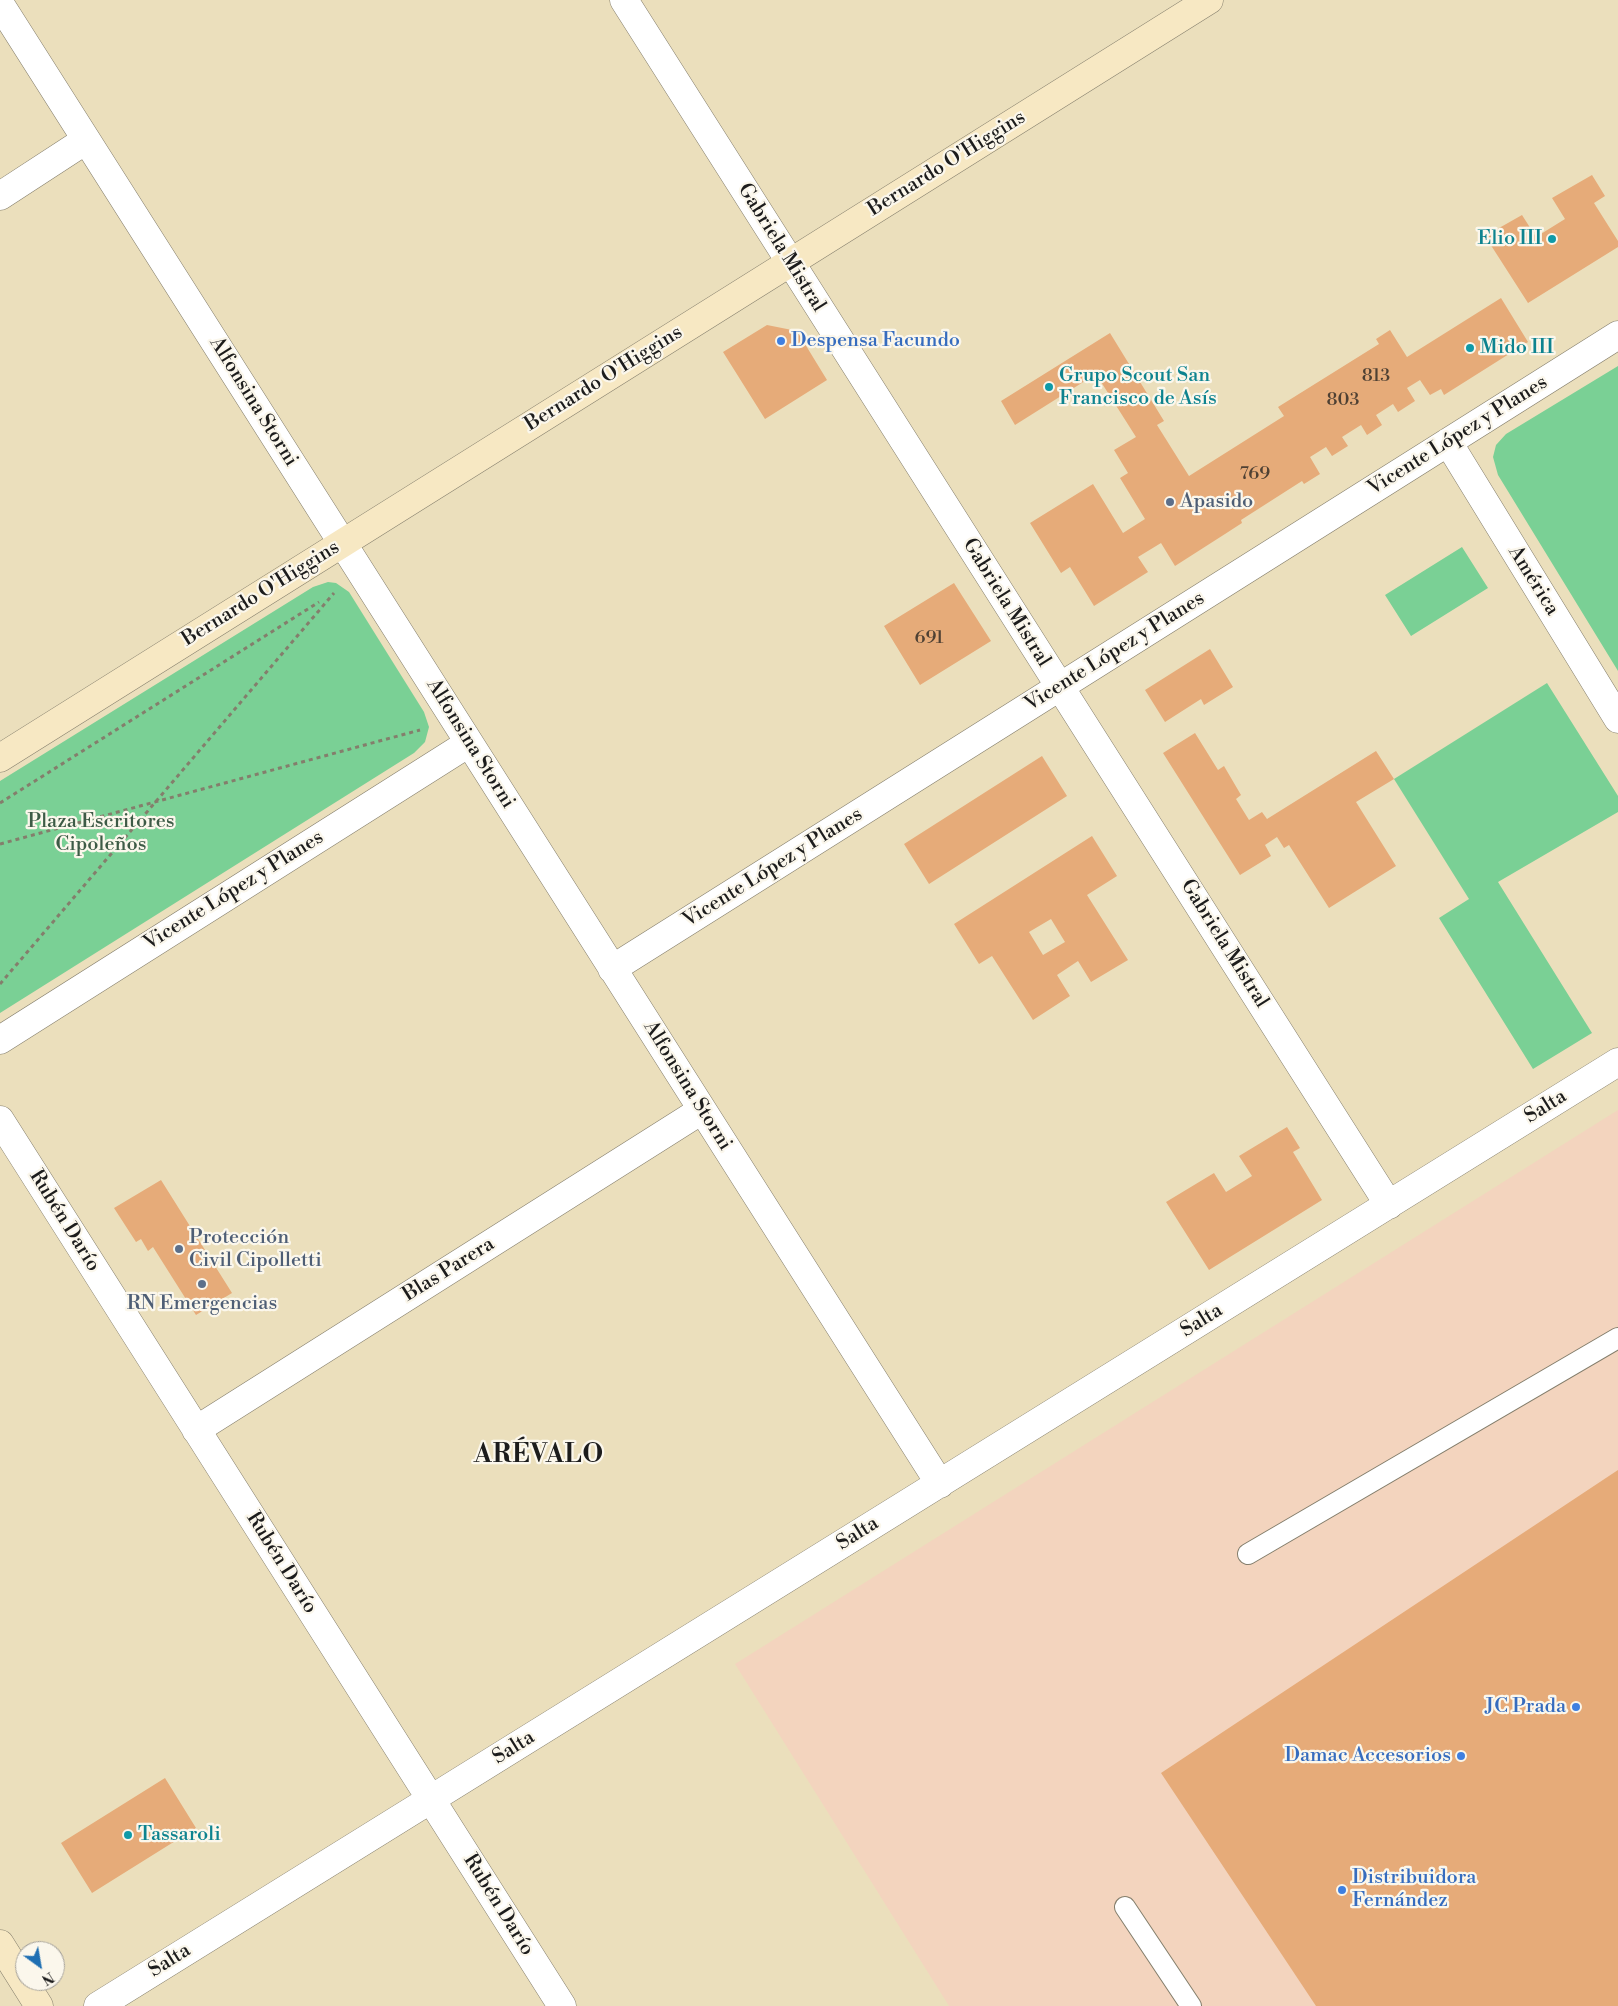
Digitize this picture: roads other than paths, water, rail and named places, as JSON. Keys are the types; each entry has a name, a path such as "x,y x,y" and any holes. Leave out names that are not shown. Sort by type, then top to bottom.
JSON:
{"main road":[{"name":"Bernardo O'Higgins","path":"0,758 1209,0"},
{"path":"0,1944 39,2006"}],"street":[{"name":"Gabriela Mistral","path":"624,0 1389,1205"},
{"name":"Alfonsina Storni","path":"0,4 940,1484"},
{"path":"0,196 86,140"},
{"name":"Vicente López y Planes","path":"612,969 1618,335"},
{"name":"América","path":"1448,442 1618,719"},
{"name":"Vicente López y Planes","path":"0,1040 469,743"},
{"name":"Salta","path":"98,2006 1618,1062"},
{"name":"Blas Parera","path":"196,1430 702,1110"},
{"name":"Rubén Darío","path":"0,1120 562,2006"}],"lane":[{"path":"1248,1554 1618,1338"},
{"path":"1125,1907 1191,2006"}],"place":[{"name":"Elio III","path":"1552,239"},
{"name":"Despensa Facundo","path":"781,341"},
{"name":"Mido III","path":"1470,348"},
{"name":"Grupo Scout San Francisco de Asís","path":"1049,387"},
{"name":"Apasido","path":"1170,502"},
{"name":"Protección Civil Cipolletti","path":"179,1249"},
{"name":"RN Emergencias","path":"202,1284"},
{"name":"JC Prada","path":"1576,1707"},
{"name":"Damac Accesorios","path":"1461,1756"},
{"name":"Tassaroli","path":"128,1835"},
{"name":"Distribuidora Fernández","path":"1342,1890"}],"district":[{"name":"ARÉVALO","path":"539,1456"}],"park label":[{"name":"Plaza Escritores Cipoleños","path":"101,834"}]}
